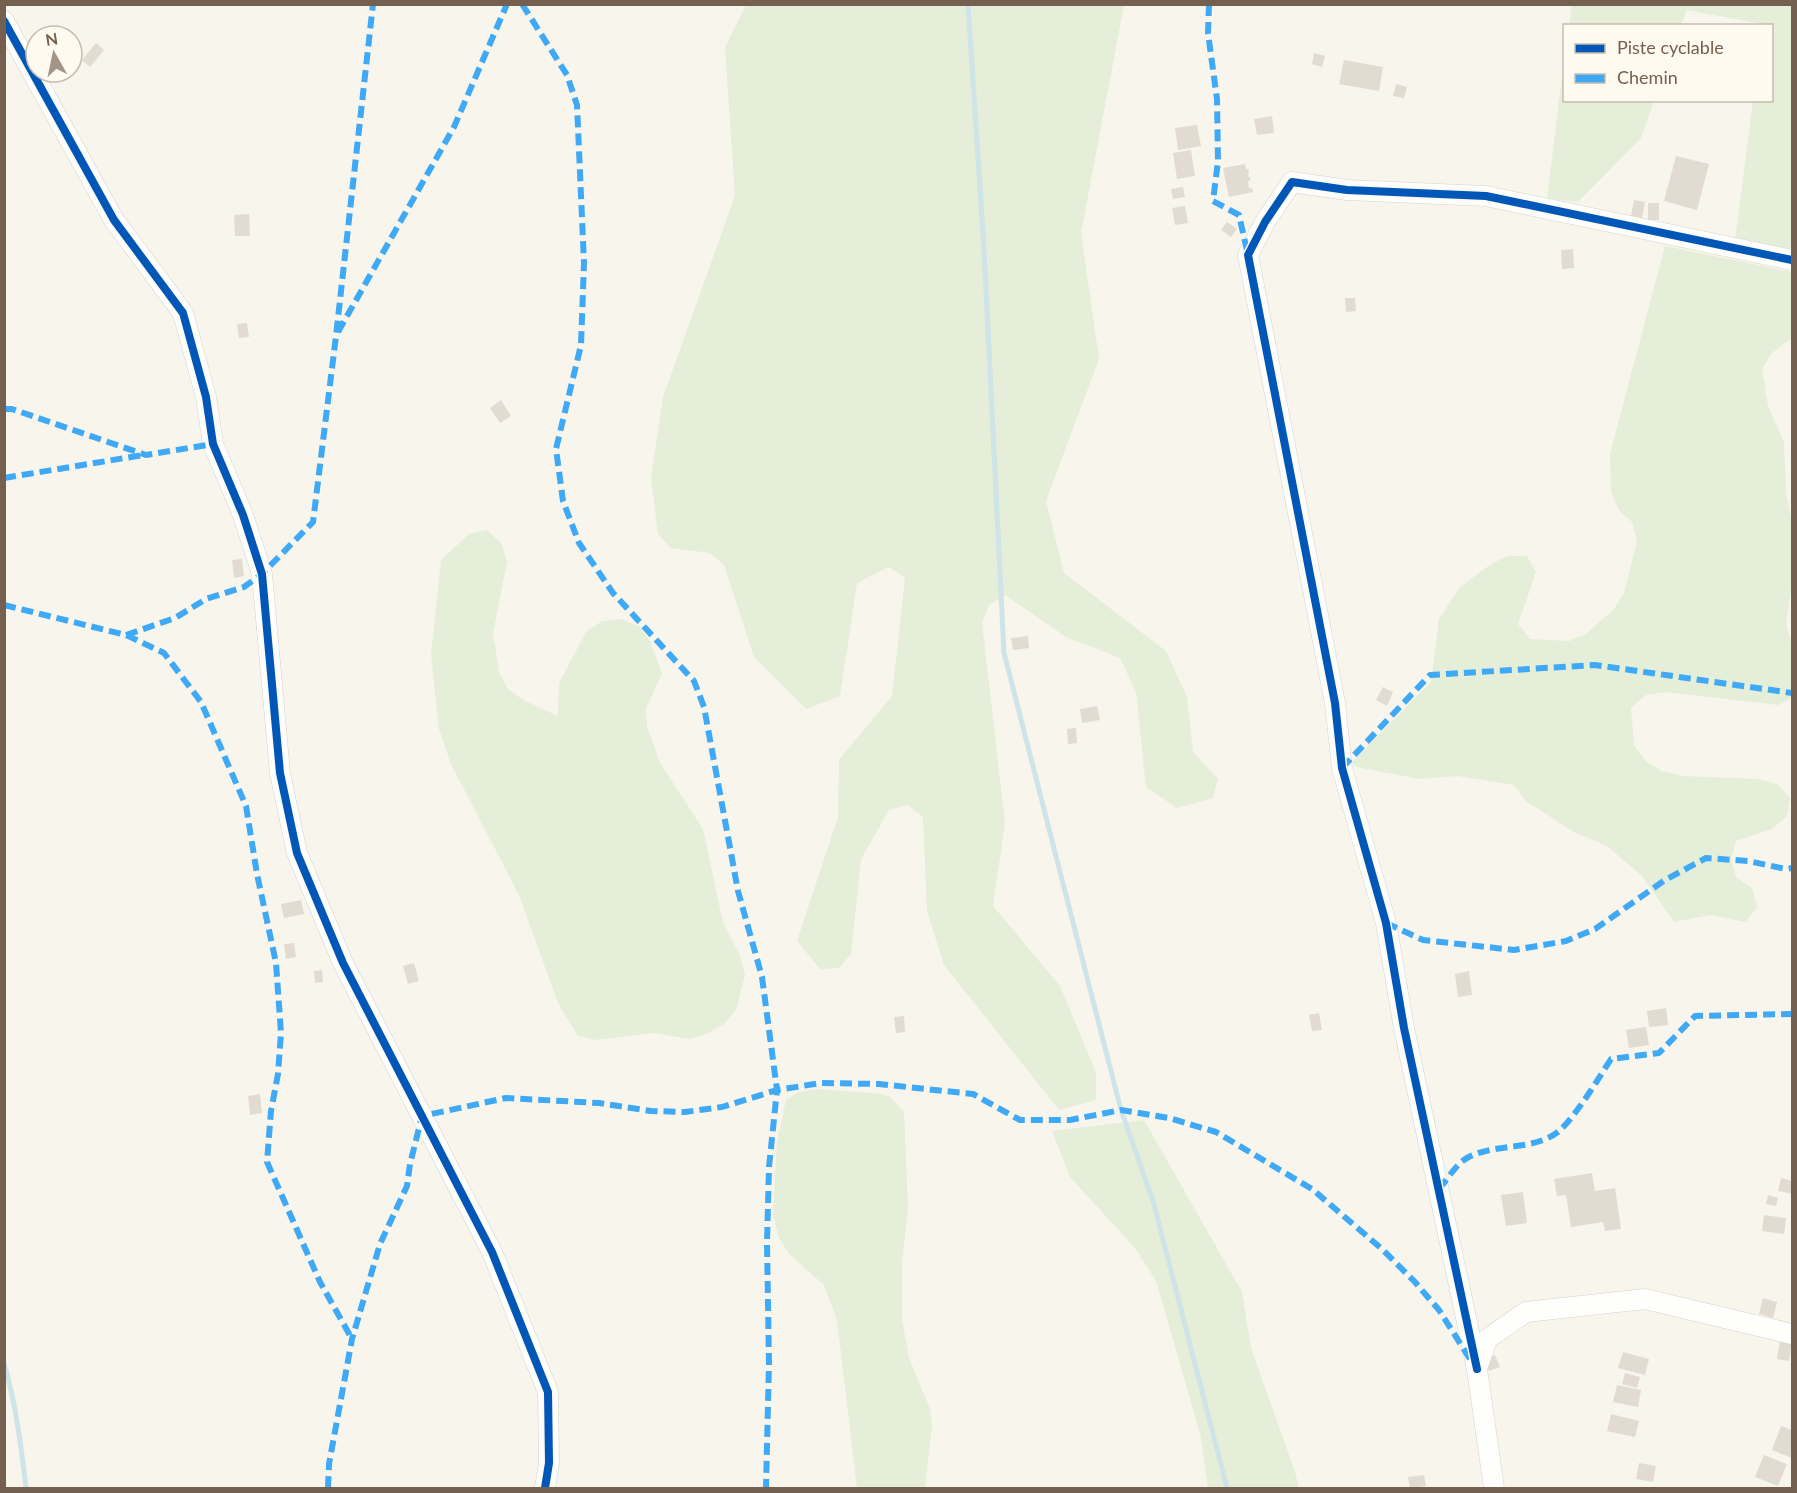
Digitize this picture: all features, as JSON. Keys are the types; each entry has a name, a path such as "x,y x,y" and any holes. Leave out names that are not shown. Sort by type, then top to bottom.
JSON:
{"street":[{"path":"4,21 114,220 183,312 206,397 213,444 243,515 262,574 280,773 297,854 343,963 492,1252 548,1392 549,1462 545,1488"},
{"path":"1494,1488 1478,1370 1404,1028 1386,922 1342,768 1335,703 1248,255 1265,222 1292,182 1347,190 1486,196 1792,260"},
{"path":"1478,1370 1487,1339 1526,1311 1645,1299 1792,1334"}],"green space":[{"path":"746,5 1124,5 1081,233 1099,359 1046,501 1064,573 1166,651 1187,697 1193,752 1218,779 1213,798 1177,808 1146,787 1136,692 1120,658 1066,637 1005,595 989,605 982,623 1005,823 993,906 1060,986 1096,1072 1096,1100 1059,1110 944,965 927,911 923,817 908,805 889,810 861,859 851,954 839,968 820,969 797,941 838,817 839,760 892,696 905,578 889,567 857,583 840,696 806,709 754,657 724,565 710,553 671,548 658,534 651,478 663,397 735,196 725,47"},
{"path":"1572,5 1792,5 1792,249 1735,240 1753,102 1773,102 1773,24 1687,10 1681,24 1569,24"},
{"path":"1563,69 1563,102 1654,102 1641,138 1578,202 1547,199"},
{"path":"1665,246 1792,272 1792,338 1772,353 1762,369 1768,406 1784,442 1786,492 1792,523 1792,584 1786,623 1792,646 1792,698 1778,705 1665,692 1646,695 1631,708 1634,745 1646,761 1662,771 1682,776 1758,779 1777,784 1790,798 1787,816 1772,829 1736,841 1731,859 1736,877 1752,888 1757,907 1746,922 1710,915 1674,922 1642,876 1607,846 1572,831 1526,801 1514,785 1458,776 1420,779 1356,767 1352,762 1431,682 1439,619 1460,587 1491,564 1508,556 1527,556 1536,572 1518,624 1530,639 1569,641 1586,634 1614,609 1624,593 1637,541 1632,522 1619,510 1611,492 1610,454"},
{"path":"487,530 501,543 507,561 493,634 499,672 508,689 523,700 558,716 559,683 586,632 602,621 621,619 639,626 650,641 662,674 646,708 647,727 660,763 703,829 723,923 740,956 745,975 736,1010 724,1024 708,1033 691,1039 653,1033 597,1040 578,1036 558,1003 519,895 451,764 439,729 431,654 441,560 469,534"},
{"path":"818,1089 883,1094 891,1098 904,1112 908,1208 902,1264 902,1320 909,1358 930,1409 932,1427 925,1488 857,1488 837,1320 824,1285 790,1255 779,1238 773,1215 777,1142 786,1100 799,1092"},
{"path":"1144,1120 1242,1292 1251,1348 1299,1488 1208,1488 1200,1433 1156,1281 1135,1248 1070,1177 1052,1131"}],"building":[{"path":"96,43 104,50 90,67 84,62 84,58"},
{"path":"1314,53 1325,56 1322,67 1312,64"},
{"path":"1344,60 1383,67 1379,91 1339,84"},
{"path":"1396,84 1407,87 1404,98 1393,96"},
{"path":"1272,116 1274,133 1257,135 1254,119"},
{"path":"1197,125 1201,146 1178,150 1175,128"},
{"path":"1191,150 1195,176 1177,179 1173,153"},
{"path":"1676,156 1709,164 1697,210 1664,201"},
{"path":"1245,164 1246,169 1249,169 1248,177 1251,180 1248,181 1249,188 1252,188 1253,192 1229,197 1223,168"},
{"path":"1183,187 1185,197 1173,199 1171,189"},
{"path":"1634,200 1645,202 1642,218 1631,216"},
{"path":"1648,203 1659,203 1659,220 1648,220"},
{"path":"1185,206 1188,223 1175,225 1172,208"},
{"path":"249,214 250,236 235,236 234,215"},
{"path":"1227,222 1237,229 1231,237 1221,230"},
{"path":"1573,249 1574,268 1562,269 1561,250"},
{"path":"1345,298 1355,298 1356,311 1346,312"},
{"path":"247,323 249,337 239,338 237,324"},
{"path":"501,400 511,416 500,423 490,408"},
{"path":"242,559 244,576 234,578 232,560"},
{"path":"1028,636 1029,648 1013,650 1011,638"},
{"path":"1383,687 1393,692 1387,706 1376,700"},
{"path":"1097,706 1100,720 1082,723 1080,709"},
{"path":"1076,728 1077,743 1068,744 1067,729"},
{"path":"301,900 304,914 284,918 281,904"},
{"path":"294,943 296,957 286,959 284,944"},
{"path":"414,963 419,981 408,984 403,966"},
{"path":"322,970 323,982 315,983 314,971"},
{"path":"1469,971 1472,995 1458,997 1455,974"},
{"path":"1666,1008 1668,1025 1649,1027 1647,1011"},
{"path":"1319,1013 1322,1030 1312,1031 1309,1015"},
{"path":"904,1016 905,1032 896,1033 894,1017"},
{"path":"1646,1027 1649,1045 1629,1048 1626,1030"},
{"path":"260,1094 262,1113 250,1115 248,1096"},
{"path":"1592,1173 1595,1191 1615,1188 1621,1229 1605,1231 1603,1222 1571,1227 1566,1195 1557,1196 1554,1179"},
{"path":"1781,1178 1792,1181 1792,1194 1778,1191"},
{"path":"1523,1192 1527,1223 1506,1226 1501,1195"},
{"path":"1768,1195 1778,1198 1776,1206 1766,1204"},
{"path":"1764,1215 1786,1218 1784,1234 1762,1231"},
{"path":"1763,1298 1777,1302 1773,1318 1759,1314"},
{"path":"1780,1340 1792,1342 1789,1361 1777,1359"},
{"path":"1623,1352 1649,1359 1645,1375 1618,1368"},
{"path":"1495,1355 1500,1367 1489,1371 1484,1360"},
{"path":"1625,1373 1640,1377 1637,1388 1622,1384"},
{"path":"1617,1385 1641,1390 1638,1407 1613,1402"},
{"path":"1611,1414 1639,1421 1635,1437 1607,1431"},
{"path":"1781,1426 1792,1430 1792,1458 1772,1450"},
{"path":"1764,1455 1787,1464 1778,1486 1755,1477"},
{"path":"1639,1463 1656,1466 1653,1482 1636,1479"},
{"path":"1424,1475 1426,1486 1410,1488 1408,1477"}],"waterway":[{"path":"968,4 984,249 1004,653 1121,1110 1153,1201 1227,1488"},
{"path":"4,1363 15,1409 26,1488"}],"marked path":[{"path":"126,635 175,618 206,599 244,587 262,574 313,522 373,4"},
{"path":"338,332 454,127 507,4"},
{"path":"522,4 567,75 577,105 584,263 581,345 556,449 563,501 579,543 613,593 694,681 704,707 738,891 762,977 777,1090 769,1167 767,1243 769,1363 766,1488"},
{"path":"1209,4 1208,33 1217,99 1218,161 1213,201 1239,215 1248,255"},
{"path":"4,409 12,409 146,455 213,444"},
{"path":"4,478 143,455"},
{"path":"4,605 126,635 164,653 201,702 246,806 257,874 276,963 281,1033 267,1162 320,1282 352,1339"},
{"path":"1342,768 1430,675 1595,665 1792,693"},
{"path":"1386,923 1423,940 1514,950 1566,941 1595,929 1665,880 1706,858 1748,861 1786,869 1792,868"},
{"path":"1439,1189 1455,1168 1467,1158 1490,1150 1526,1145 1549,1138 1566,1124 1611,1059 1659,1053 1695,1016 1792,1014"},
{"path":"328,1488 329,1464 352,1339 380,1244 407,1186 422,1116 506,1098 599,1103 651,1111 685,1112 722,1107 777,1090 821,1083 879,1084 973,1094 1020,1120 1070,1120 1121,1110 1169,1118 1216,1132 1312,1189 1382,1249 1414,1281 1439,1310 1470,1359"}],"cycle path":[{"path":"4,21 114,220 183,313 206,397 213,444 243,515 262,574 280,773 297,853 343,963 492,1252 548,1392 549,1463 545,1488"},
{"path":"1477,1369 1404,1028 1386,923 1342,768 1335,703 1248,255 1265,222 1292,182 1347,190 1486,196 1792,260"}]}
